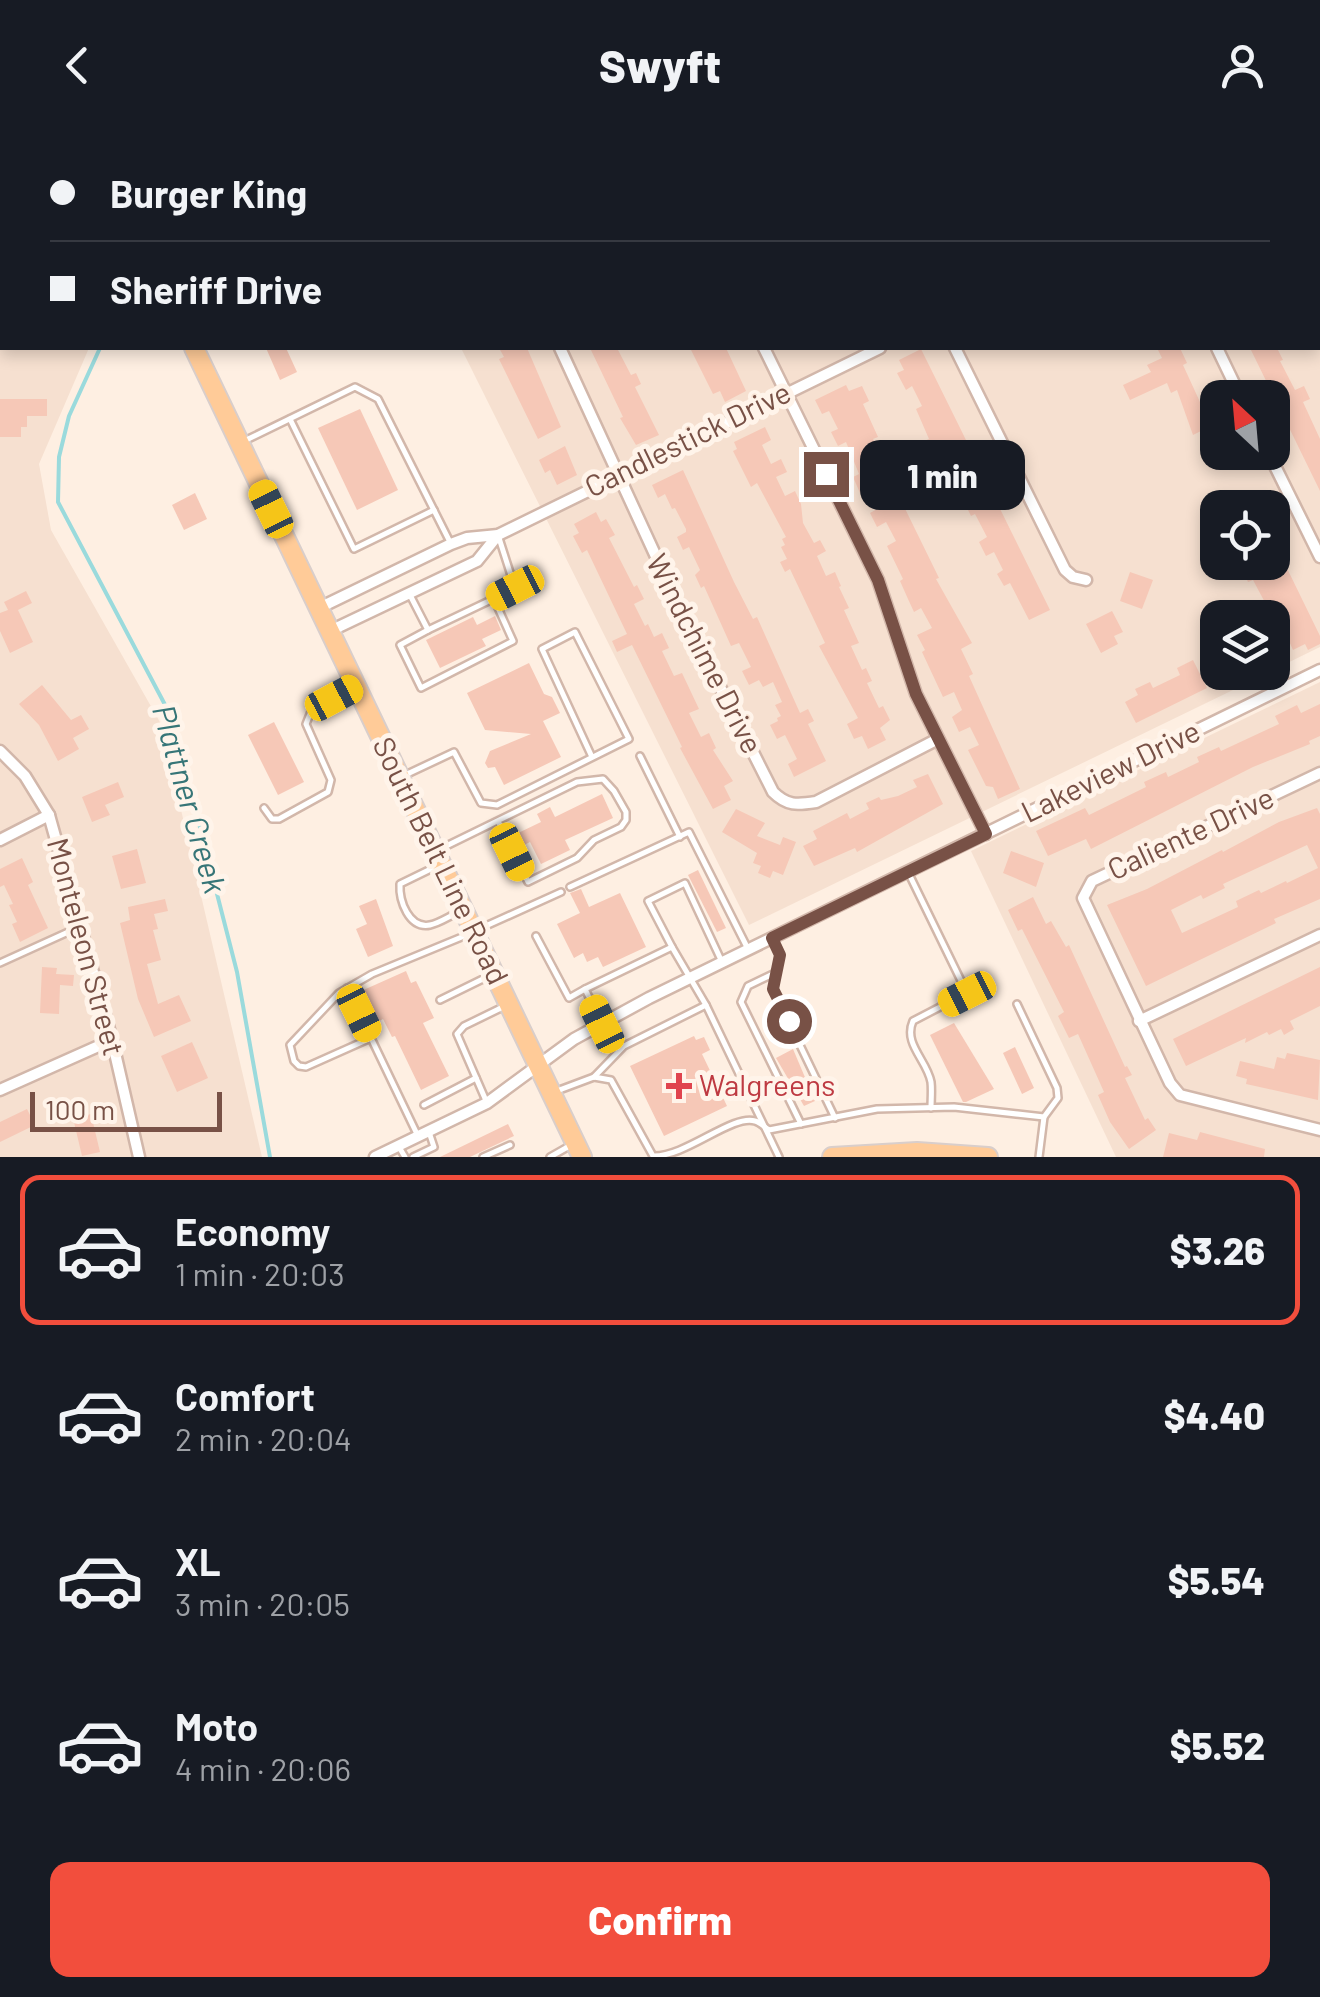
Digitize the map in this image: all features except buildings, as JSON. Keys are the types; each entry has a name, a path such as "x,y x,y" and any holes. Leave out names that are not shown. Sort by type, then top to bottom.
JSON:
{"main road":[{"name":"South Belt Line Road","path":"195,350 579,1150"},
{"path":"832,1157 917,1152 988,1157"}],"street":[{"name":"Windchime Drive","path":"561,350 616,475 773,792 783,802 795,805 816,802 938,739"},
{"path":"765,350 878,580 916,694 986,834"},
{"name":"Candlestick Drive","path":"330,631 477,560 498,536 616,475 876,350"},
{"path":"956,350 1065,570 1086,580"},
{"path":"1218,350 1232,380"},
{"path":"1277,470 1320,556"},
{"name":"Candlestick Drive","path":"319,608 451,544 466,538 498,536"},
{"name":"Lakeview Drive","path":"375,1157 402,1152 423,1134 487,1102 536,1064 602,1024 692,977 1320,670"},
{"name":"Monteleon Street","path":"0,751 24,776 50,816 112,1040 139,1157"},
{"name":"Caliente Drive","path":"1139,1020 1083,898 1092,881 1320,773"},
{"path":"0,840 50,816"},
{"path":"1320,935 1139,1020 1170,1083 1180,1095 1320,1130"},
{"path":"0,1090 112,1040"}],"lane":[{"path":"239,443 355,388 378,399 451,544"},
{"path":"290,419 354,549 434,510"},
{"path":"494,599 513,641 421,688 400,645 515,588 498,536"},
{"path":"409,593 428,630"},
{"path":"400,778 454,752 481,803 497,805 592,757 629,738 575,632 542,650 592,757"},
{"path":"264,808 278,819 328,792 331,780 306,724 307,716 312,709 356,686"},
{"path":"640,756 680,836"},
{"path":"463,910 430,925 417,923 406,910 400,884 498,821 588,778 603,779 626,812 620,827 594,840 577,858 528,882 498,821"},
{"path":"570,887 689,832 749,950"},
{"path":"908,872 967,994 910,1026 908,1035 931,1080 931,1108"},
{"path":"722,963 686,883 648,901 706,1004 779,1157"},
{"path":"370,1038 306,1067 298,1066 290,1045 347,988 560,892"},
{"path":"0,963 80,926"},
{"path":"536,936 569,998 672,947"},
{"path":"772,938 780,955 773,989 834,1118"},
{"path":"777,972 748,986 741,1002 801,1124"},
{"path":"440,1000 494,974"},
{"path":"347,988 370,1038 434,1147 413,1157"},
{"path":"585,990 602,1024"},
{"path":"487,1102 457,1034 464,1026 508,1004"},
{"path":"551,1093 594,1077 624,1046 706,1004"},
{"path":"1018,1004 1058,1088 1058,1098 1044,1117 1040,1157"},
{"path":"594,1077 611,1080 653,1156 665,1157 738,1122 754,1120 769,1130 877,1110 954,1107 1044,1117"},
{"path":"424,1105 476,1078"},
{"path":"483,1157 510,1145"},
{"path":"550,1157 579,1150"}],"shaded area":[{"path":"0,350 88,350 39,464 51,530 161,724 262,1157 0,1157"},
{"path":"462,350 1320,350 1320,647 1290,662 1290,600 1200,600 1200,690 1233,690 749,925"},
{"path":"1320,682 1320,1157 1116,1157 971,851"}],"waterway":[{"name":"Plattner Creek","path":"99,350 69,416 59,457 58,502 172,718 237,972 270,1157"}],"place":[{"name":"Walgreens","path":"679,1086"}],"route":[{"path":"789,1021 773,989 780,955 772,938 986,834 916,694 878,580 826,474"}]}
